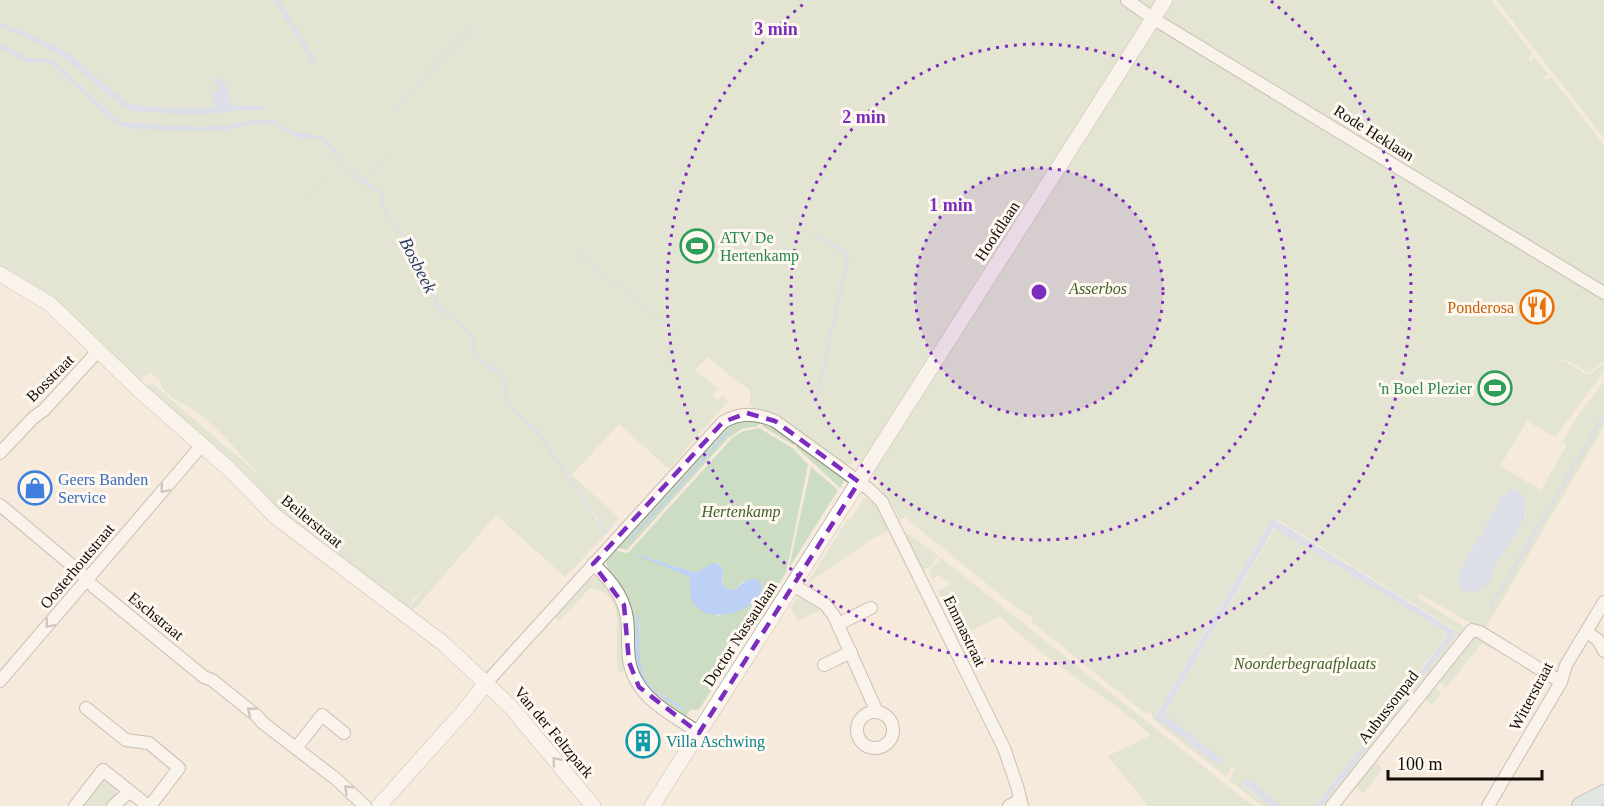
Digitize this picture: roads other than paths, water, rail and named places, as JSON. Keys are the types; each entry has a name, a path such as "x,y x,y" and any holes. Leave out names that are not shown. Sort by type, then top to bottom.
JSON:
{"main road":[{"path":"1581,806 1604,794"}],"street":[{"name":"Rode Heklaan","path":"1127,0 1154,19 1604,293"},
{"name":"Hoofdlaan","path":"859,483 1165,0"},
{"name":"Beilerstraat","path":"0,274 50,304 98,351 229,469 276,517 435,637 486,683"},
{"name":"Bosstraat","path":"0,453 33,418 44,410 98,351"},
{"path":"379,806 593,564 716,429 732,417 747,413 775,421 859,483"},
{"name":"Oosterhoutstraat","path":"0,681 202,445"},
{"name":"Doctor Nassaulaan","path":"652,806 859,483"},
{"name":"Emmastraat","path":"859,483 882,502 896,526 1004,748 1021,803"},
{"name":"Eschstraat","path":"0,505 204,677 212,680 336,779 365,806"},
{"path":"593,564 614,586 624,605 628,621 629,662 639,687 652,700 699,733"},
{"path":"793,585 825,604 852,652 877,712"},
{"name":"Witterstraat","path":"1488,806 1561,682 1566,665 1604,602"},
{"path":"838,624 871,608"},
{"name":"Aubussonpad","path":"1332,806 1472,630 1480,632 1561,682"},
{"path":"1587,632 1598,640 1604,651"},
{"path":"824,665 852,652"},
{"name":"Van der Feltzpark","path":"486,683 511,707 593,806"},
{"path":"75,806 103,770 149,806 179,768 149,742 126,740 87,708"},
{"path":"296,748 322,715 344,733"},
{"path":"113,806 129,792"},
{"path":"1009,806 1021,803"}],"water":[{"path":"273,0 279,0 320,67 313,62 304,66 311,59"},
{"path":"0,22 65,50 126,102 134,105 187,109 215,106 215,101 211,96 218,89 213,81 218,77 225,83 232,105 264,106 266,109 193,115 133,111 121,105 59,54 0,26"},
{"path":"474,26 392,113 391,112"},
{"path":"0,44 26,57 53,60 120,122 196,127 274,120 292,131 325,138 344,160 337,167 341,161 321,140 295,137 274,123 253,124 221,131 126,128 112,121 50,63 24,62 0,49"},
{"path":"404,136 367,181 383,193 388,218 407,237 438,303 472,334 479,358 502,371 508,404 537,429 577,490 597,514 607,530 617,521 606,534 596,515 576,492 535,431 506,405 501,373 488,367 478,359 473,351 470,335 436,305 406,238 387,219 382,206 381,194 360,182 348,171 350,170 364,180"},
{"path":"327,177 327,178 231,281"},
{"path":"814,233 850,254 816,405 847,255 813,235"},
{"path":"575,252 676,332 681,337"},
{"path":"733,428 629,542 725,434"},
{"path":"1512,489 1522,494 1526,503 1521,524 1495,565 1489,582 1476,591 1464,591 1458,582 1459,572 1502,497"},
{"path":"1274,519 1455,631 1454,636 1322,806 1315,806 1447,634 1274,528 1165,712 1167,716 1222,759 1218,765 1155,717 1270,522"},
{"path":"637,554 695,573 713,563 718,564 723,568 722,584 727,589 735,589 747,580 757,579 762,591 757,599 739,611 717,615 707,613 698,608 692,600 690,577"},
{"path":"637,615 639,615 640,658 645,678 660,694 688,711 660,696 647,683 642,674 636,654"},
{"path":"1247,778 1282,806 1270,806 1242,783"}],"waterway":[{"path":"1491,607 1604,415"}],"place":[{"name":"ATV De Hertenkamp","path":"697,246"},
{"name":"Ponderosa","path":"1537,307"},
{"name":"'n Boel Plezier","path":"1495,388"},
{"name":"Geers Banden Service","path":"35,488"},
{"name":"Villa Aschwing","path":"643,741"}],"water label":[{"name":"Bosbeek","path":"418,265"}],"park label":[{"name":"Asserbos","path":"1098,288"},
{"name":"Hertenkamp","path":"741,511"},
{"name":"Noorderbegraafplaats","path":"1305,663"}]}
